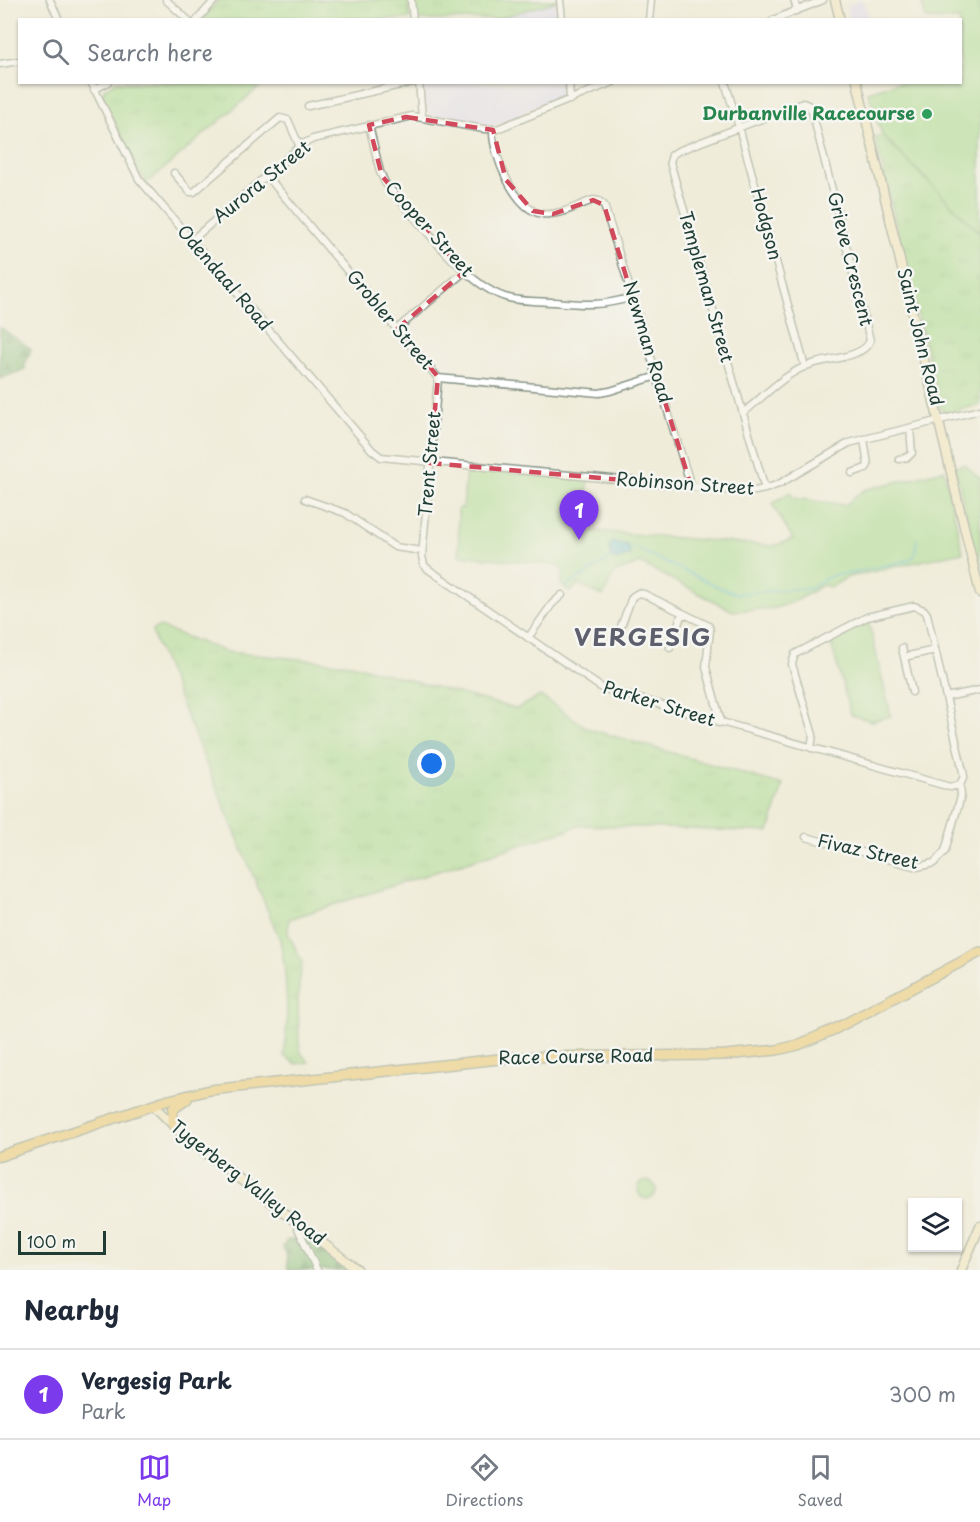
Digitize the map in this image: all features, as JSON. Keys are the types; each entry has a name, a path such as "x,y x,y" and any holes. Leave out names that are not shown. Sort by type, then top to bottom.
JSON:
{"main road":[{"path":"835,0 840,18"},
{"name":"Saint John Road","path":"857,84 980,593"},
{"name":"Race Course Road","path":"153,1105 200,1092 237,1086 495,1058 726,1055 777,1050 798,1045 835,1029 980,952"},
{"path":"173,1125 172,1115 175,1106 200,1092"},
{"name":"Tygerberg Valley Road","path":"0,1156 153,1105 185,1137 358,1270"},
{"path":"961,1270 980,1226"},
{"path":"966,1270 980,1240"}],"street":[{"path":"50,0 58,18"},
{"path":"166,0 186,18"},
{"path":"199,18 215,0"},
{"path":"411,0 413,18"},
{"path":"560,0 562,18"},
{"path":"649,18 651,0"},
{"path":"794,0 797,10"},
{"path":"778,18 823,0"},
{"path":"0,64 18,61"},
{"name":"Odendaal Road","path":"92,84 139,179 372,450 381,457"},
{"path":"94,90 104,84"},
{"path":"308,106 405,84"},
{"path":"419,84 422,117"},
{"path":"569,84 570,100"},
{"path":"493,130 608,84"},
{"name":"Hodgson","path":"725,84 739,126 805,367"},
{"name":"Grieve Crescent","path":"739,126 800,102 808,105 812,111 870,340 867,348 860,352 805,367 784,380 743,413"},
{"name":"Aurora Street","path":"192,240 300,147 313,139 406,117 422,117 493,130"},
{"path":"174,173 190,192 194,192 280,118 288,120 300,147"},
{"name":"Cooper Street","path":"369,125 383,180 465,272 492,291 511,298 593,305 614,303 633,297"},
{"name":"Templeman Street","path":"739,126 676,152 672,155 670,162 765,489"},
{"name":"Newman Road","path":"493,130 494,142 506,180 530,209 540,214 553,214 590,201 599,201 606,208 691,486"},
{"name":"Grobler Street","path":"267,176 438,378 599,393 657,376"},
{"path":"398,328 465,272"},
{"name":"Trent Street","path":"422,550 438,378"},
{"name":"Robinson Street","path":"381,457 743,491 765,489 785,480 843,446 980,410"},
{"path":"899,459 908,457 912,453 910,428"},
{"path":"852,473 868,465 864,439"},
{"path":"305,499 345,513 395,548 422,550"},
{"name":"Parker Street","path":"422,550 423,562 428,569 602,688 950,787 960,785"},
{"path":"616,637 632,597 636,594 644,594 710,628 706,663 720,718 719,723"},
{"path":"528,638 552,604 562,595"},
{"name":"Fivaz Street","path":"806,837 912,867 926,866 937,861 945,850 961,796 960,785 964,774 927,614 922,608 917,606 867,617 817,644 796,652 792,658 792,664 813,735 811,748"},
{"path":"670,648 682,613"},
{"path":"902,648 912,692"},
{"path":"904,657 935,650"},
{"path":"946,697 980,690"},
{"path":"295,1221 317,1270"}],"highlighted area":[{"path":"406,117 493,130 506,180 533,211 553,214 593,200 604,205 691,486 430,463 438,377 398,328 464,272 382,176 369,125"}],"shaded area":[{"path":"862,0 871,18 850,18 847,5"},
{"path":"555,2 557,18 500,18"},
{"path":"423,84 564,84 565,92 560,98 526,111 519,117 492,126 429,115 425,109"}],"green space":[{"path":"219,0 408,0 410,18 203,18"},
{"path":"415,0 557,0 500,18 417,18"},
{"name":"Durbanville Racecourse","path":"921,0 980,0 980,233 882,135 868,92 893,84 962,84 962,18 926,18"},
{"path":"113,84 263,84 147,183 137,168 102,97 104,89"},
{"path":"882,135 980,233 980,405 950,412 945,412 940,408 875,137"},
{"path":"0,327 31,349 25,369 0,379"},
{"path":"964,464 980,478 980,577 955,467"},
{"path":"466,469 588,480 584,530 774,546 793,539 772,504 790,492 793,498 845,505 864,490 944,470 963,552 848,577 831,587 822,585 798,600 776,608 733,611 640,563 614,573 603,596 578,584 571,592 561,585 563,571 557,565 459,555 458,508 463,508"},
{"path":"868,620 891,716 872,721 851,715 830,640"},
{"path":"160,627 226,652 351,664 516,709 540,696 589,729 783,785 769,832 582,825 289,919 288,933 302,962 298,995 299,1043 301,1053 309,1062 297,1064 284,1056 287,998 280,940 156,643 152,632 155,628"},
{"path":"647,1181 653,1184 656,1190 653,1196 647,1199 641,1196 638,1190 641,1184"},
{"path":"309,1239 349,1270 288,1270 283,1247 287,1240"}],"water":[{"path":"613,542 627,545 630,555 614,559 609,545"}],"waterway":[{"path":"628,549 635,548 738,594 809,589 833,575 909,560 915,555 917,539"},
{"path":"565,587 613,557"}],"place":[{"name":"Durbanville Racecourse","path":"927,114"},
{"name":"Vergesig Park","path":"579,540"}],"district":[{"name":"VERGESIG","path":"643,638"}]}
